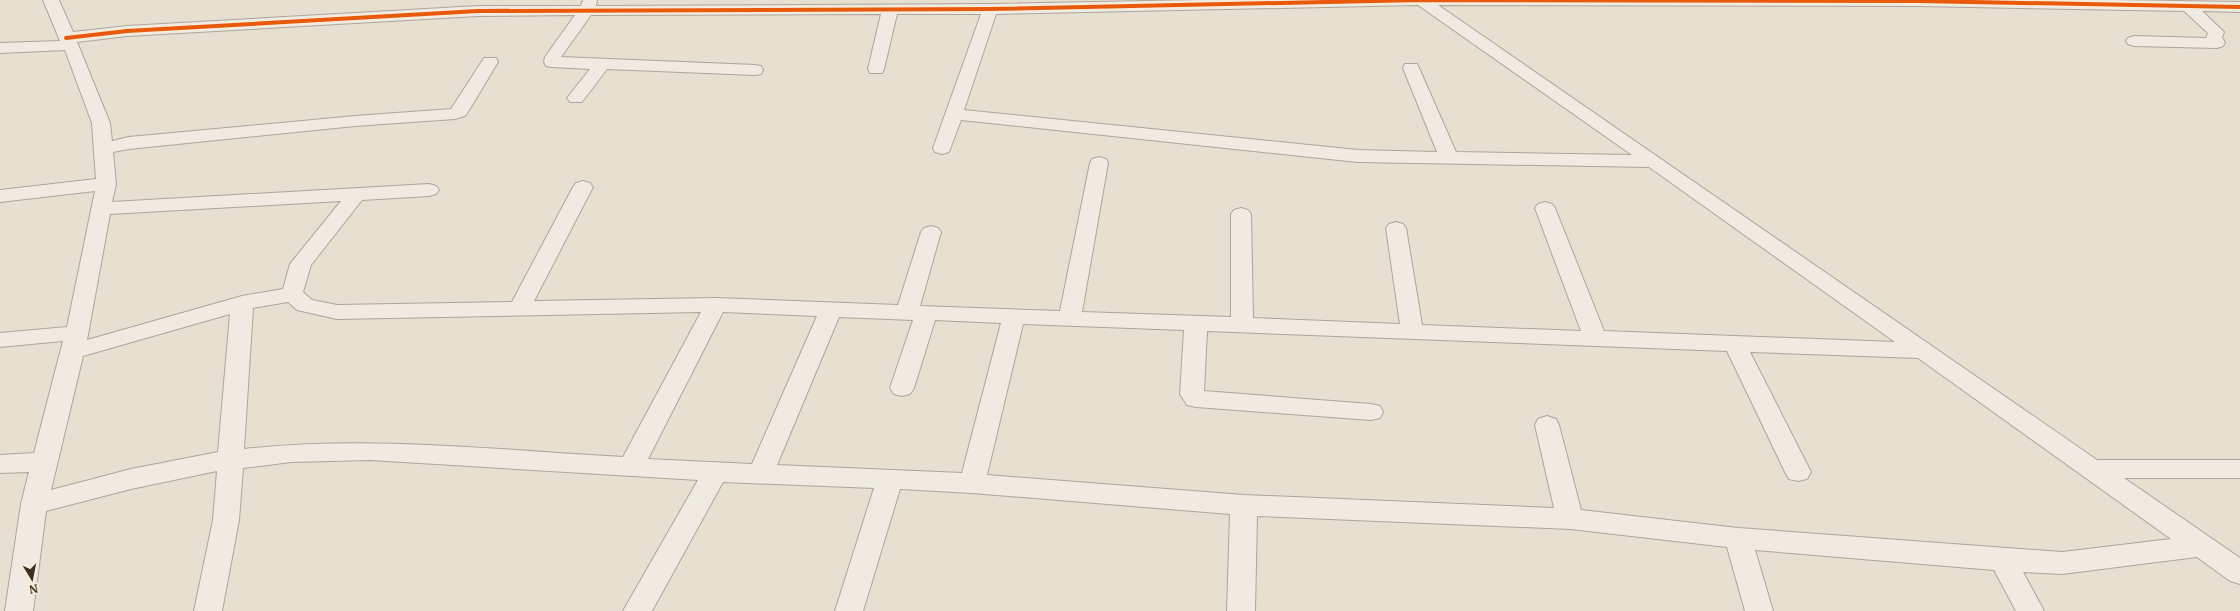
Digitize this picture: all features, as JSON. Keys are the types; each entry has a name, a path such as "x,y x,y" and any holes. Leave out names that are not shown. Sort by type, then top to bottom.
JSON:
{"street":[{"path":"19,611 34,504 75,342 106,184 101,123 80,66 51,0"},
{"path":"0,48 68,41 127,31 589,5 862,5 890,10 990,9 1047,4 1421,0 1831,0 2240,7"},
{"path":"1421,0 2240,572"},
{"path":"366,2 391,4"},
{"path":"373,17 391,4"},
{"path":"589,5 557,51 552,62 755,70"},
{"path":"2134,41 2217,43 2214,37 2216,32 2189,7"},
{"path":"942,148 990,9"},
{"path":"876,69 890,10"},
{"path":"103,149 129,143 347,121 455,114 459,112 490,62"},
{"path":"576,98 602,64"},
{"path":"1411,68 1449,157"},
{"path":"954,114 1358,156 1653,161"},
{"path":"1070,318 1099,163"},
{"path":"0,196 106,184"},
{"path":"519,309 583,187"},
{"path":"101,209 269,198 356,196 429,190"},
{"path":"292,294 301,264 356,196"},
{"path":"1545,208 1595,338"},
{"path":"1241,214 1242,325"},
{"path":"1396,228 1412,331"},
{"path":"902,388 931,232"},
{"path":"292,294 305,305 337,312 716,305 1924,351"},
{"path":"0,340 75,342 242,303 292,294"},
{"path":"208,611 226,520 242,303"},
{"path":"631,466 716,305"},
{"path":"761,474 830,309"},
{"path":"972,483 1014,316"},
{"path":"1196,323 1192,394 1196,399 1371,412"},
{"path":"1735,344 1798,472"},
{"path":"1547,425 1570,519"},
{"path":"34,504 131,479 230,460 291,453 370,451 716,472 972,483 1244,505 1570,519 1738,538 2003,560 2062,563 2202,546"},
{"path":"0,464 44,462"},
{"path":"2092,469 2240,469"},
{"path":"637,611 716,472"},
{"path":"849,611 890,480"},
{"path":"1241,611 1244,505"},
{"path":"1738,538 1759,611"},
{"path":"2003,560 2030,611"}],"cycle path":[{"path":"66,38 127,31 478,11 990,9 1421,0 1918,1 2240,7"}]}
